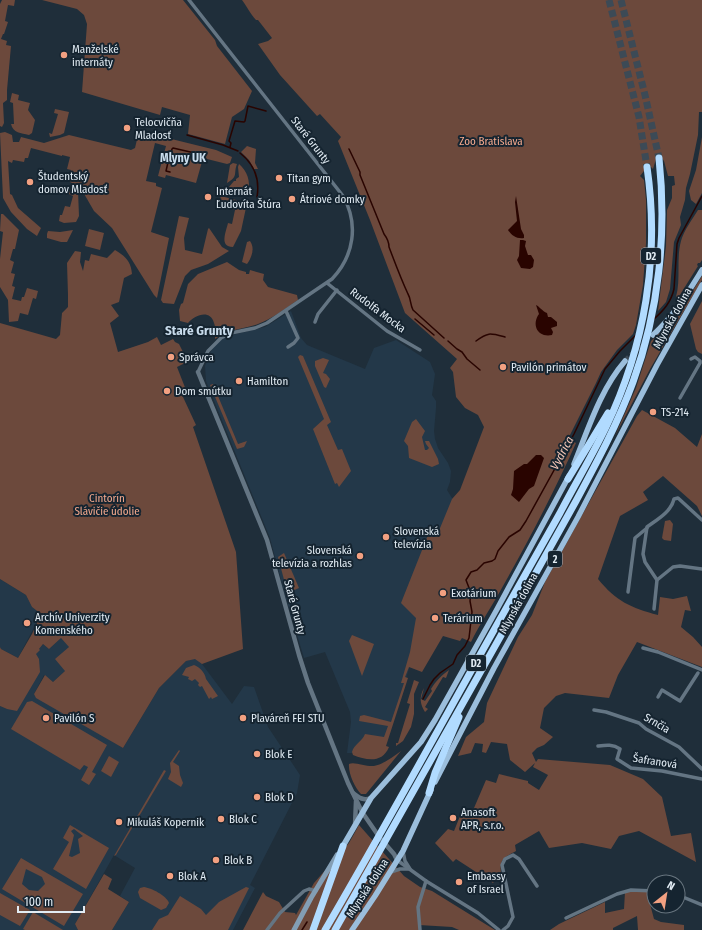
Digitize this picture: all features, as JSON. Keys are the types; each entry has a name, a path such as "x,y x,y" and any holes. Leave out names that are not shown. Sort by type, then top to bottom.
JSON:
{"highway":[{"name":"D2","path":"335,930 562,526 608,441 633,381 644,348 653,310 660,262 662,218 659,158"},
{"name":"D2","path":"325,930 592,454 621,393 643,319 650,269 652,239 651,196 647,167"},
{"path":"568,479 621,393"},
{"path":"429,793 435,773 478,676"},
{"path":"313,930 343,846"}],"main road":[{"name":"Mlynská dolina","path":"653,335 663,326 678,308 702,270"},
{"name":"Mlynská dolina","path":"352,930 399,856 429,793 494,668 578,516 657,365 702,285"},
{"name":"Mlynská dolina","path":"294,930 355,825 364,815 371,798 421,742 435,720 568,479 604,394 614,376 625,361"}],"street":[{"name":"Staré Grunty","path":"189,0 334,183 348,204 352,221 352,239 350,249 339,271 327,283 286,311 262,325 231,333 221,338 208,351 198,372 267,540 308,683 351,792 364,815 399,856"},
{"name":"Rudolfa Mocka","path":"327,283 338,290 387,331 420,350"},
{"path":"314,322 318,314 338,290"},
{"path":"286,311 298,338 288,347"},
{"path":"680,398 700,363 700,360 695,357 690,359"},
{"path":"628,592 635,538 669,510 674,499 678,498 702,520"},
{"path":"648,527 643,554 645,562 657,580 654,609"},
{"path":"657,580 673,567 680,566 702,569"},
{"path":"643,648 658,652 700,672 680,700 662,690 658,697"},
{"name":"Srnčia","path":"594,710 606,712 639,723 646,729 679,747 702,769"},
{"name":"Šafranová","path":"598,746 612,745 618,747 620,749 617,759 631,768 662,771 702,779"},
{"path":"351,792 362,799 367,800 371,798"},
{"path":"355,825 356,801"},
{"path":"503,930 508,926 513,917 502,865 505,858 513,855 519,859 537,886"},
{"path":"399,856 411,869"},
{"path":"399,856 425,883 478,913 499,930"},
{"path":"390,872 404,868 411,869"},
{"path":"420,930 418,907 425,883"},
{"path":"267,930 280,913 304,891 309,889 316,891"},
{"path":"566,918 617,894 631,890 646,891"},
{"path":"686,899 702,906"}],"shaded area":[{"path":"516,196 521,229 524,238 515,237 508,230 517,221 515,202"},
{"path":"520,240 526,241 525,246 528,255 531,255 534,260 533,267 530,269 521,268 517,260 519,256"},
{"path":"536,305 547,313 548,317 551,317 557,322 557,326 551,328 553,332 552,335 543,335 537,330 536,322 539,314"},
{"name":"Slovenská televízia a rozhlas","path":"291,311 301,338 307,345 365,369 374,348 396,340 430,362 435,374 432,395 436,401 434,431 435,439 438,448 448,463 451,471 450,482 447,490 460,511 384,746 352,753 347,753 351,722 350,712 325,652 304,658 270,538 206,381 205,366 211,351 219,341 228,336 265,327"},
{"path":"536,455 541,455 544,458 534,486 529,489 519,502 511,495 513,489 514,471 524,464 527,464"},
{"path":"0,579 26,595 32,607 41,614 18,658 0,647"},
{"path":"61,638 69,646 65,671 53,682 44,675 34,694 123,748 159,688 186,661 195,658 202,664 232,704 244,686 254,687 268,727 300,775 297,793 250,885 255,888 233,930 112,930 129,902 120,896 135,868 114,855 75,924 78,930 0,930 0,706 7,709 35,654 43,644 49,649"}],"green space":[{"path":"2,0 15,0 14,6 8,5 5,21 8,22 1,39 7,41 6,45 11,46 7,100 3,103 4,123 2,127 0,126 0,4"},
{"path":"42,0 183,0 215,40 217,46 252,91 244,109 232,117 225,144 188,134 190,115 162,107 160,115 82,92 87,24 84,15 77,9"},
{"name":"Zoo Bratislava","path":"242,0 702,0 702,112 699,112 698,135 686,188 685,200 680,217 681,225 674,242 670,289 666,302 658,311 666,246 667,210 672,198 672,186 675,185 674,176 668,176 664,161 661,157 656,159 653,169 649,165 644,167 644,171 640,176 644,180 646,200 646,243 643,285 633,334 617,350 601,372 568,439 576,443 559,480 522,551 471,642 462,638 460,641 443,636 422,672 409,667 405,677 408,678 386,746 389,747 382,756 373,759 353,755 353,749 365,734 384,737 388,726 359,721 360,716 364,715 391,722 404,683 401,683 410,652 416,618 401,603 428,535 438,533 452,499 460,490 484,427 478,415 465,408 456,397 453,372 450,368 457,359 405,313 338,141 341,137 320,114 317,116 280,75 258,44 272,38 258,20 256,20"},
{"path":"12,93 19,95 18,100 30,103 28,110 35,120 32,133 29,135 18,132 12,127 11,124 14,124 13,103 10,102"},
{"path":"55,109 69,112 64,133 50,137 49,133 52,134 58,114 54,113"},
{"path":"139,131 216,150 232,157 230,163 227,164 203,158 196,183 166,175 165,178 158,176 166,146 155,143 146,181 156,183 156,186 162,188 151,232 169,238 157,298 112,228 94,211 83,192 78,191 79,216 76,222 64,223 59,221 60,215 62,215 65,206 70,207 73,196 69,194 72,183 68,181 71,170 67,169 70,157 31,148 28,158 25,158 24,162 13,160 12,163 8,161 10,194 12,195 18,208 41,228 37,236 27,229 11,212 3,198 0,133 5,132 12,135 13,142 19,142 21,137 44,143 69,135 131,150 135,148"},
{"path":"702,137 702,193 696,204 691,200 689,191 696,170"},
{"path":"247,146 256,149 255,163 258,169 254,169 249,160 241,152"},
{"path":"233,163 237,164 235,175 227,183 230,165"},
{"path":"239,164 248,176 248,192 229,187 239,177"},
{"path":"221,196 247,203 241,231 233,247 226,245 224,238 228,223 232,224 235,210 218,206"},
{"path":"698,210 702,210 702,260 698,263 698,266 678,298 676,297 681,241 686,229"},
{"path":"1,214 3,214 19,230 15,249 13,249 10,260 14,262 11,273 15,274 12,286 15,287 12,299 21,301 27,288 38,291 36,299 33,298 28,315 20,313 18,321 9,322 8,300 0,287 0,259 3,232 0,231"},
{"path":"179,216 189,218 184,238 185,250 202,254 209,228 222,247 229,251 208,264 191,270 185,276 174,304 163,303 161,300"},
{"path":"89,229 104,233 100,250 85,246"},
{"path":"73,230 67,242 47,238 48,231 60,232"},
{"path":"250,241 252,244 252,252 247,264 242,262 247,242"},
{"name":"Cintorín Slávičie údolie","path":"115,250 127,259 132,274 124,278 119,302 111,305 119,316 110,323 118,352 148,342 157,337 161,345 173,339 179,344 187,360 185,363 177,367 186,390 183,397 196,425 193,427 236,552 243,649 202,664 195,659 186,661 159,688 123,748 36,698 34,694 45,675 53,682 65,671 55,659 69,647 61,638 49,649 43,644 39,649 40,650 36,654 39,659 40,672 17,711 0,706 0,647 18,658 32,634 41,614 32,607 26,595 0,579 0,323 56,339 60,335 62,313 68,307 67,263 75,251 81,252 80,262 83,271 85,260 89,261 91,254 107,258"},
{"path":"227,262 239,270 246,272 246,274 249,274 250,270 264,274 263,280 268,287 297,295 298,300 263,322 230,331 215,339 215,325 209,316 198,316 188,323 180,321 179,310 181,304 183,303 188,284 198,274"},
{"path":"702,276 702,280 650,369 615,436 636,388 651,341 670,323 682,308"},
{"path":"702,301 702,354 696,349 690,324"},
{"path":"300,355 303,356 331,422 327,425 338,450 342,449 351,471 339,487 337,483 335,484 313,429 324,419 298,357"},
{"path":"323,358 329,360 323,373 330,379 326,388 324,387 315,366 315,361"},
{"path":"213,384 238,444 247,441 244,447 237,449 210,385"},
{"path":"642,410 675,428 697,447 702,434 702,516 697,506 663,476 643,492 648,500 620,516 598,579 611,593 625,603 640,610 658,615 660,597 673,599 687,596 691,611 685,610 681,627 702,647 702,667 637,642 618,675 609,698 565,693 556,696 544,708 540,728 553,737 532,753 536,762 538,759 610,765 643,779 662,797 671,836 691,833 696,862 639,831 619,836 611,849 582,843 549,848 539,831 515,845 516,851 502,861 501,873 493,883 456,859 453,862 435,843 448,829 454,831 462,811 471,815 486,780 496,783 499,774 528,781 528,783 539,790 548,775 533,767 535,763 525,772 510,760 507,744 491,742 486,753 482,752 483,744 475,743 471,753 458,756 466,737 484,722 487,703 518,637 532,615 545,582 637,416"},
{"path":"416,419 425,431 422,437 425,450 429,448 425,441 429,441 438,459 439,464 432,467 409,458 408,446 404,441 412,422"},
{"path":"670,520 673,524 671,541 664,540 662,538 665,521"},
{"path":"284,553 299,588 290,592 287,591 278,557"},
{"path":"352,635 374,644 362,676 349,641"},
{"path":"194,665 202,670 206,679 218,696 212,699 211,697 209,699 202,686 200,687 198,685 199,683 195,679 192,681 188,679 189,677 182,675 186,668"},
{"path":"449,670 446,678 443,677 425,707 428,709 425,712 421,699 425,701 441,676"},
{"path":"414,680 419,682 414,694 414,714 411,727 403,741 396,746 410,704 407,703"},
{"path":"32,701 107,745 92,772 96,774 89,785 81,780 88,767 84,765 80,770 11,729 27,702"},
{"path":"179,750 180,751 173,762 179,766 183,783 181,787 168,779 171,772 170,763"},
{"path":"401,751 366,794 361,794 352,780 349,764 354,763 367,766 378,765 392,758"},
{"path":"109,756 119,762 111,777 101,771"},
{"path":"164,770 166,771 114,856"},
{"path":"70,825 109,848 86,889 53,869 69,842 63,838","holes":["74,829 83,836 78,839 80,853 72,857 69,856 74,835 71,831"]},
{"path":"359,825 404,876 420,887 432,891 495,930 459,930 452,927 419,925 419,930 243,930 263,892 266,896 279,902 285,912 295,913 296,915 314,883 349,843"},
{"path":"21,858 83,894 64,926 2,889","holes":["26,869 42,877 45,884 38,891 29,890 22,884"]},
{"path":"104,874 112,879 108,889 129,902 112,930 78,930 75,924"},
{"path":"144,887 154,890 165,897 169,903 166,908 161,910 140,898 138,892 140,888"},
{"path":"246,887 249,888 228,930 152,930 159,919 168,915 180,896 201,909 206,915 219,902"},
{"path":"625,892 646,892 646,914 653,914 654,919 661,922 684,925 684,930 638,930 637,916 613,928 613,930 550,930 559,924 605,902 605,913 624,909"},
{"path":"0,893 30,910 20,926 0,915"},
{"path":"33,912 63,930 23,929"}],"waterway":[{"path":"230,147 231,143 229,141 235,121 245,121 248,106 266,111"},
{"path":"187,135 223,145 238,151"},
{"path":"170,156 173,148 199,154"},
{"path":"349,149 360,172 384,234 388,240 389,247 409,296 413,310 444,338"},
{"path":"240,153 249,162 255,172 258,184 257,197"},
{"path":"169,158 166,171 170,172"},
{"name":"Vydrica","path":"654,319 667,306 673,294 677,244 702,196"},
{"path":"415,319 434,335"},
{"path":"476,341 489,334 505,337"},
{"name":"Vydrica","path":"423,699 434,679 453,664 457,655 465,646 469,638 472,612 470,601 471,593 466,580 471,572 477,570 484,563 495,559 498,551 509,537 520,530 574,434 605,369 636,335"},
{"path":"448,341 462,352 467,359 480,370"},
{"name":"Vydrica","path":"302,930 307,922"}],"tunnel":[{"path":"609,0 639,117 647,167"},
{"path":"621,0 659,158"},
{"path":"625,361 645,342"}],"place":[{"name":"Manželské internáty","path":"64,55"},
{"name":"Telocvičňa Mladosť","path":"127,128"},
{"name":"Titan gym","path":"279,178"},
{"name":"Študentský domov Mladosť","path":"30,182"},
{"name":"Internát Ľudovíta Štúra","path":"208,197"},
{"name":"Átriové domky","path":"292,199"},
{"name":"Správca","path":"171,357"},
{"name":"Pavilón primátov","path":"503,367"},
{"name":"Hamilton","path":"239,381"},
{"name":"Dom smútku","path":"167,391"},
{"name":"TS-214","path":"653,412"},
{"name":"Slovenská televízia","path":"386,537"},
{"name":"Slovenská televízia a rozhlas","path":"360,556"},
{"name":"Exotárium","path":"443,593"},
{"name":"Terárium","path":"435,618"},
{"name":"Archív Univerzity Komenského","path":"27,623"},
{"name":"Pavilón S","path":"46,718"},
{"name":"Plaváreň FEI STU","path":"243,718"},
{"name":"Blok E","path":"257,754"},
{"name":"Blok D","path":"257,797"},
{"name":"Anasoft APR, s.r.o.","path":"453,818"},
{"name":"Blok C","path":"221,819"},
{"name":"Mikuláš Kopernik","path":"119,822"},
{"name":"Blok B","path":"216,860"},
{"name":"Blok A","path":"170,876"},
{"name":"Embassy of Israel","path":"459,882"}],"district":[{"name":"Mlyny UK","path":"183,158"},
{"name":"Staré Grunty","path":"199,330"}]}
